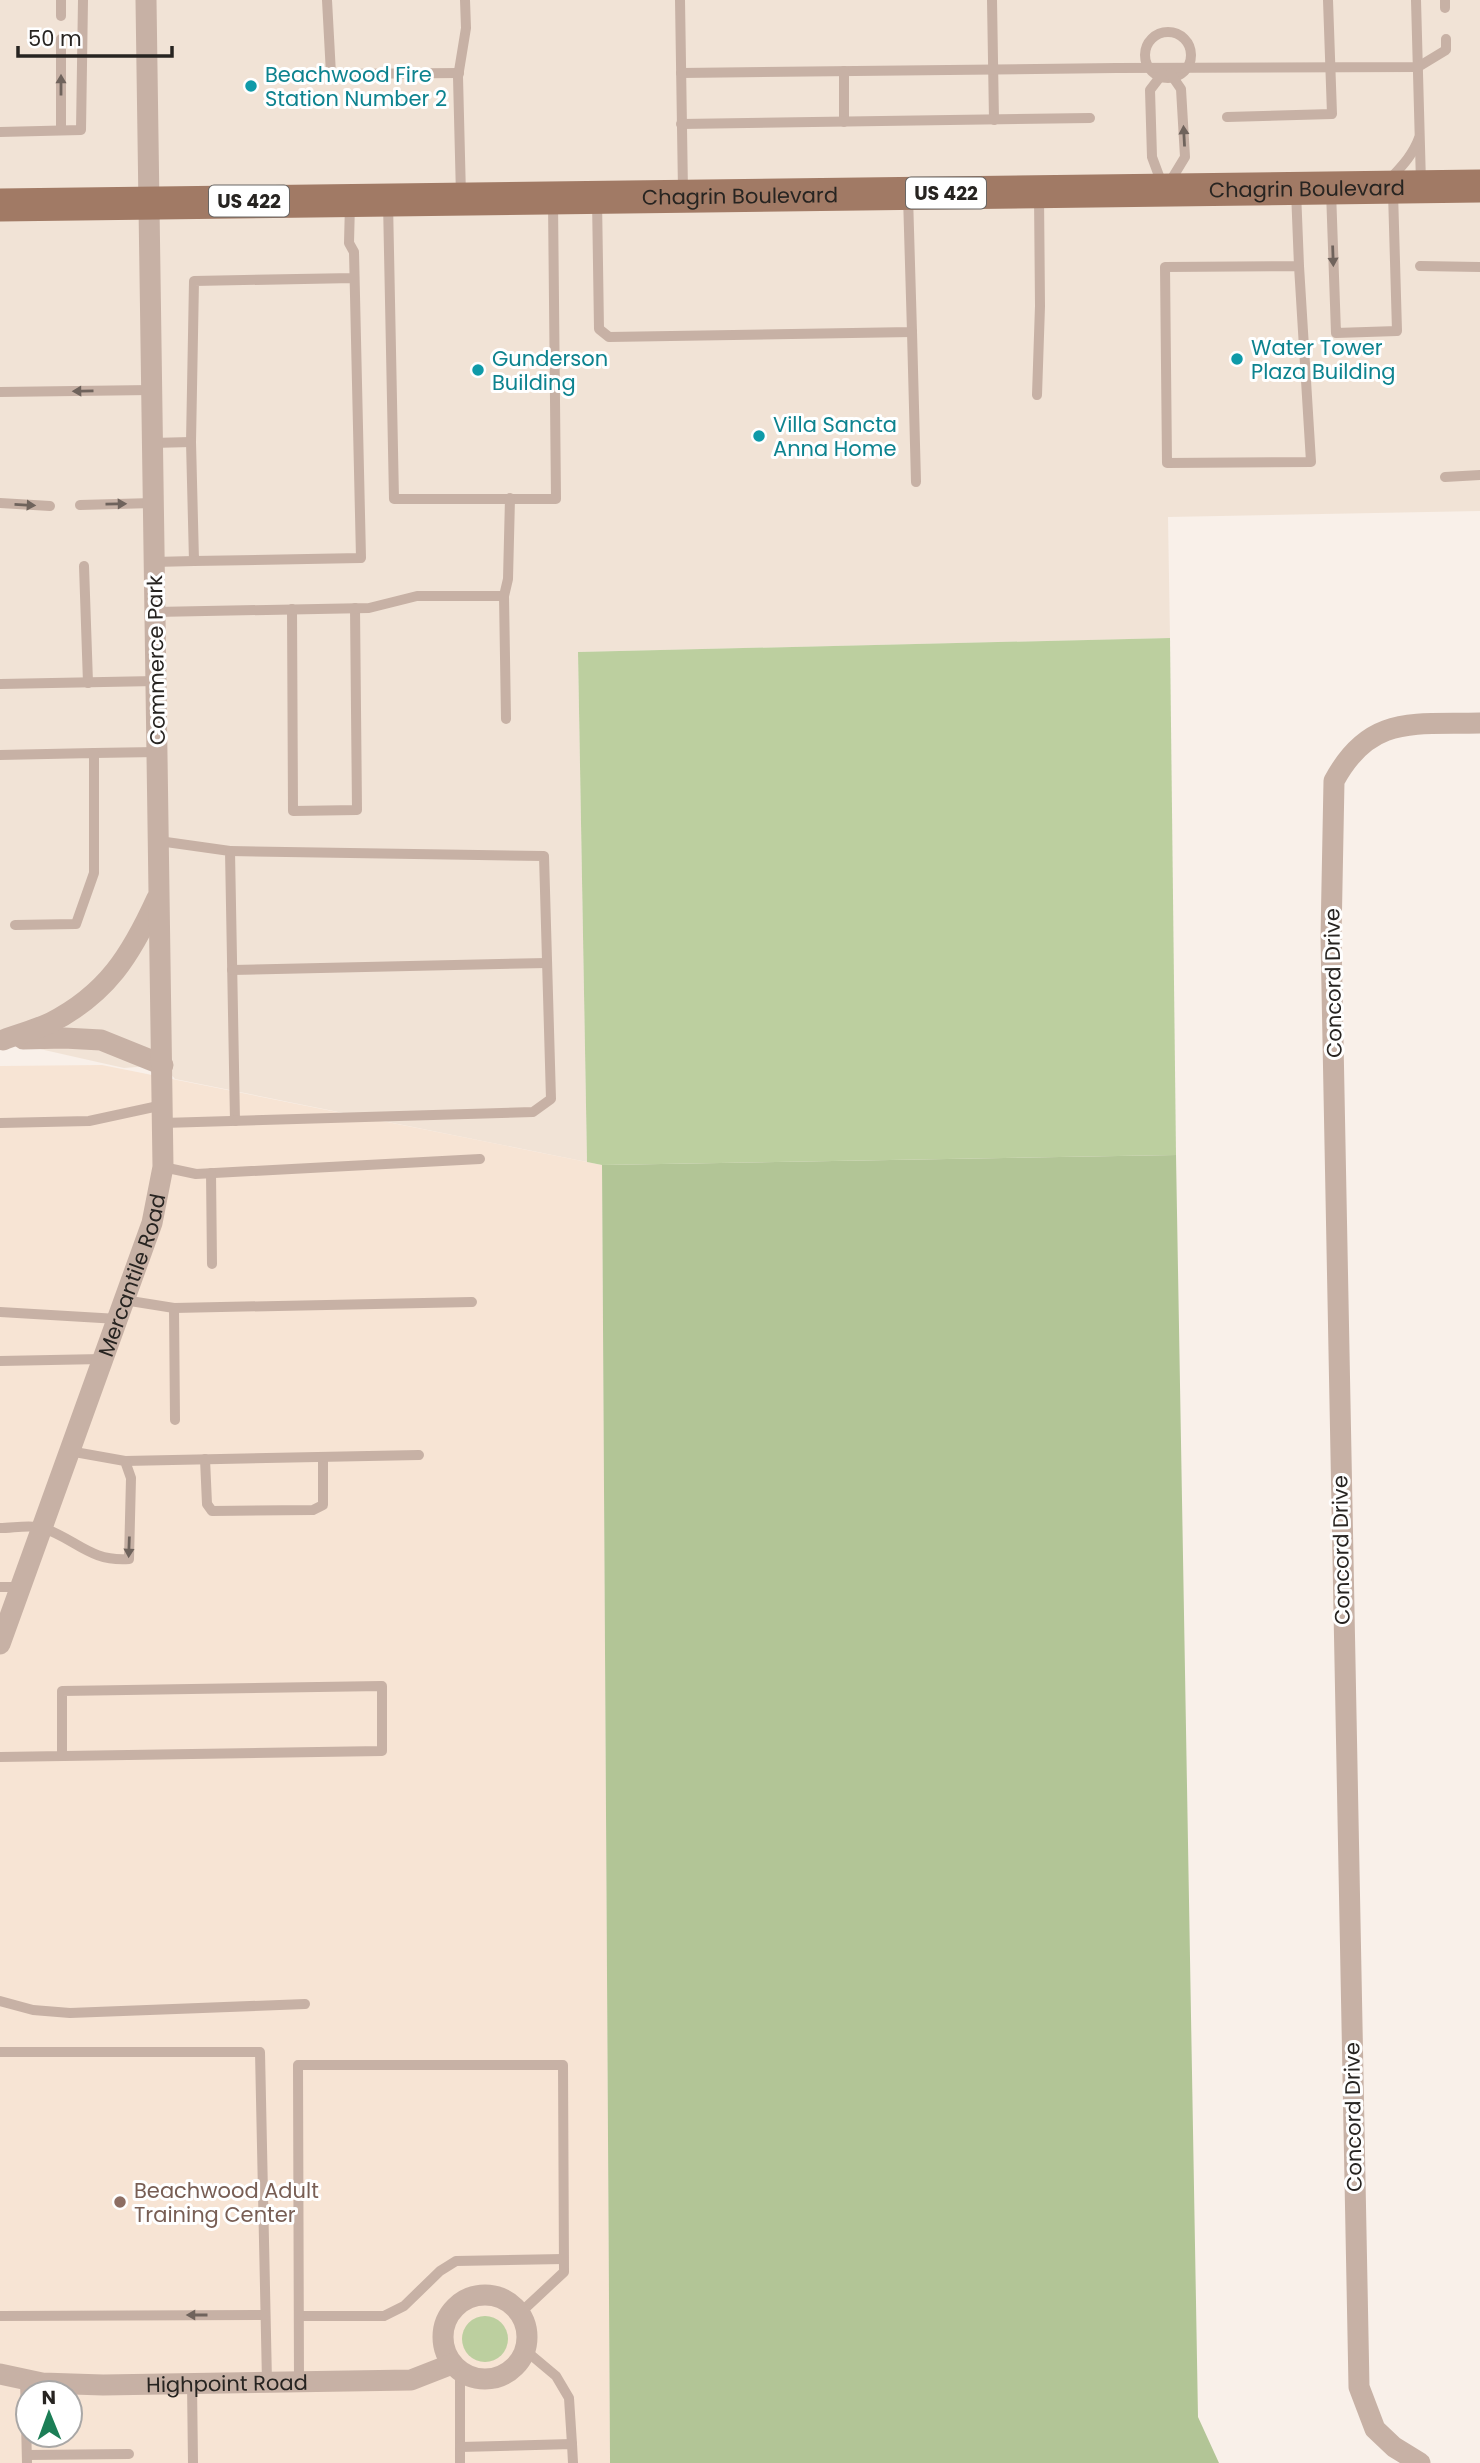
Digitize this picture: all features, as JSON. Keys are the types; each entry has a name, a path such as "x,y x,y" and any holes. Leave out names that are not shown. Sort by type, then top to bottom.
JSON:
{"main road":[{"name":"Chagrin Boulevard","path":"0,205 1480,186"}],"street":[{"name":"Commerce Park","path":"2,1040 48,1024 82,1004 106,983 128,957 160,890 146,0"},
{"name":"Concord Drive","path":"1420,2463 1394,2447 1375,2429 1359,2386 1331,951 1334,781 1345,761 1379,731 1397,726 1480,723"},
{"name":"Mercantile Road","path":"0,1644 10,1587 42,1527 152,1223 163,1167 160,890"},
{"name":"Commerce Park","path":"2,1040 101,1040 163,1065"},
{"path":"480,2296 498,2297 513,2306 524,2320 527,2338 525,2350 520,2362 499,2377 482,2379 465,2375 456,2367 444,2348 443,2330 450,2314 463,2301 480,2296"},
{"name":"Highpoint Road","path":"84,2384 411,2380 456,2367"},
{"name":"Highpoint Road","path":"0,2374 25,2379"}],"lane":[{"path":"61,0 61,16"},
{"path":"0,132 81,130 83,0"},
{"path":"327,0 331,74 458,73"},
{"path":"461,199 458,73 466,28 465,0"},
{"path":"680,0 683,198"},
{"path":"992,0 994,120"},
{"path":"1227,117 1332,114 1328,0"},
{"path":"1331,188 1336,333 1396,331 1398,187 1404,164 1415,149 1420,129 1416,0"},
{"path":"1148,68 1144,53 1146,46 1151,39 1164,32 1172,32 1185,40 1191,54 1187,68 1174,78"},
{"path":"61,39 61,130"},
{"path":"1165,190 1152,157 1150,90 1163,73 1187,68 1418,68 1446,50 1446,39"},
{"path":"681,73 1148,68 1174,78 1181,89 1185,157 1165,190"},
{"path":"844,122 845,71"},
{"path":"681,124 1090,118"},
{"path":"1398,187 1420,129"},
{"path":"1296,188 1311,462 1167,463 1165,267 1299,267"},
{"path":"1037,395 1040,306 1039,192"},
{"path":"908,193 916,482"},
{"path":"597,197 599,330 609,337 912,332"},
{"path":"388,200 394,499 556,499 553,198"},
{"path":"154,562 361,558 354,252 349,243 350,200"},
{"path":"1420,266 1480,267"},
{"path":"194,561 191,442 194,281 354,278"},
{"path":"0,392 151,390"},
{"path":"152,443 191,442"},
{"path":"1445,477 1480,475"},
{"path":"506,719 504,596 508,579 510,498"},
{"path":"0,503 50,506"},
{"path":"79,505 153,503"},
{"path":"84,566 88,682"},
{"path":"155,612 369,608 417,596 504,596"},
{"path":"292,610 293,811 357,810 355,608"},
{"path":"0,684 156,681"},
{"path":"0,755 157,752"},
{"path":"15,925 76,924 94,873 94,753"},
{"path":"0,1123 89,1121 163,1114 234,1121 533,1112 551,1099 544,856 230,851 159,841"},
{"path":"230,851 234,1121"},
{"path":"232,970 547,963"},
{"path":"163,1167 196,1174 480,1158"},
{"path":"211,1173 212,1264"},
{"path":"0,1312 472,1303"},
{"path":"174,1308 175,1420"},
{"path":"0,1360 102,1359"},
{"path":"69,1451 125,1461 419,1455"},
{"path":"205,1460 207,1504 212,1511 313,1510 323,1505 323,1457"},
{"path":"0,1528 42,1527 85,1551 113,1560 129,1559 131,1478 125,1461"},
{"path":"0,1757 382,1751 382,1686 62,1691 62,1756"},
{"path":"0,2001 33,2010 70,2013 305,2004"},
{"path":"0,2052 260,2052 267,2382"},
{"path":"299,2382 298,2065 563,2065 564,2272 519,2314"},
{"path":"299,2316 384,2316 404,2306 440,2271 456,2261 563,2259"},
{"path":"0,2316 265,2315"},
{"path":"525,2350 556,2376 569,2398 573,2463"},
{"path":"456,2367 460,2463"},
{"path":"192,2383 193,2463"},
{"path":"460,2447 572,2444"},
{"path":"27,2459 129,2454"}],"shaded area":[{"path":"0,0 1480,0 1480,511 1168,517 1170,638 578,652 587,1162 175,1079 163,1065 124,1068 0,1040"},
{"path":"102,1065 602,1165 610,2463 0,2463 0,1066"}],"green space":[{"path":"1170,638 1176,1155 602,1165 587,1162 578,652"},
{"path":"1176,1155 1198,2417 1219,2463 610,2463 602,1165"},
{"path":"485,2316 494,2317 501,2323 507,2330 507,2348 501,2355 494,2361 485,2362 476,2361 469,2355 463,2348 462,2339 463,2330 469,2323 476,2317"}],"place":[{"name":"Beachwood Fire Station Number 2","path":"251,86"},
{"name":"Water Tower Plaza Building","path":"1237,359"},
{"name":"Gunderson Building","path":"478,370"},
{"name":"Villa Sancta Anna Home","path":"759,436"},
{"name":"Beachwood Adult Training Center","path":"120,2202"}]}
